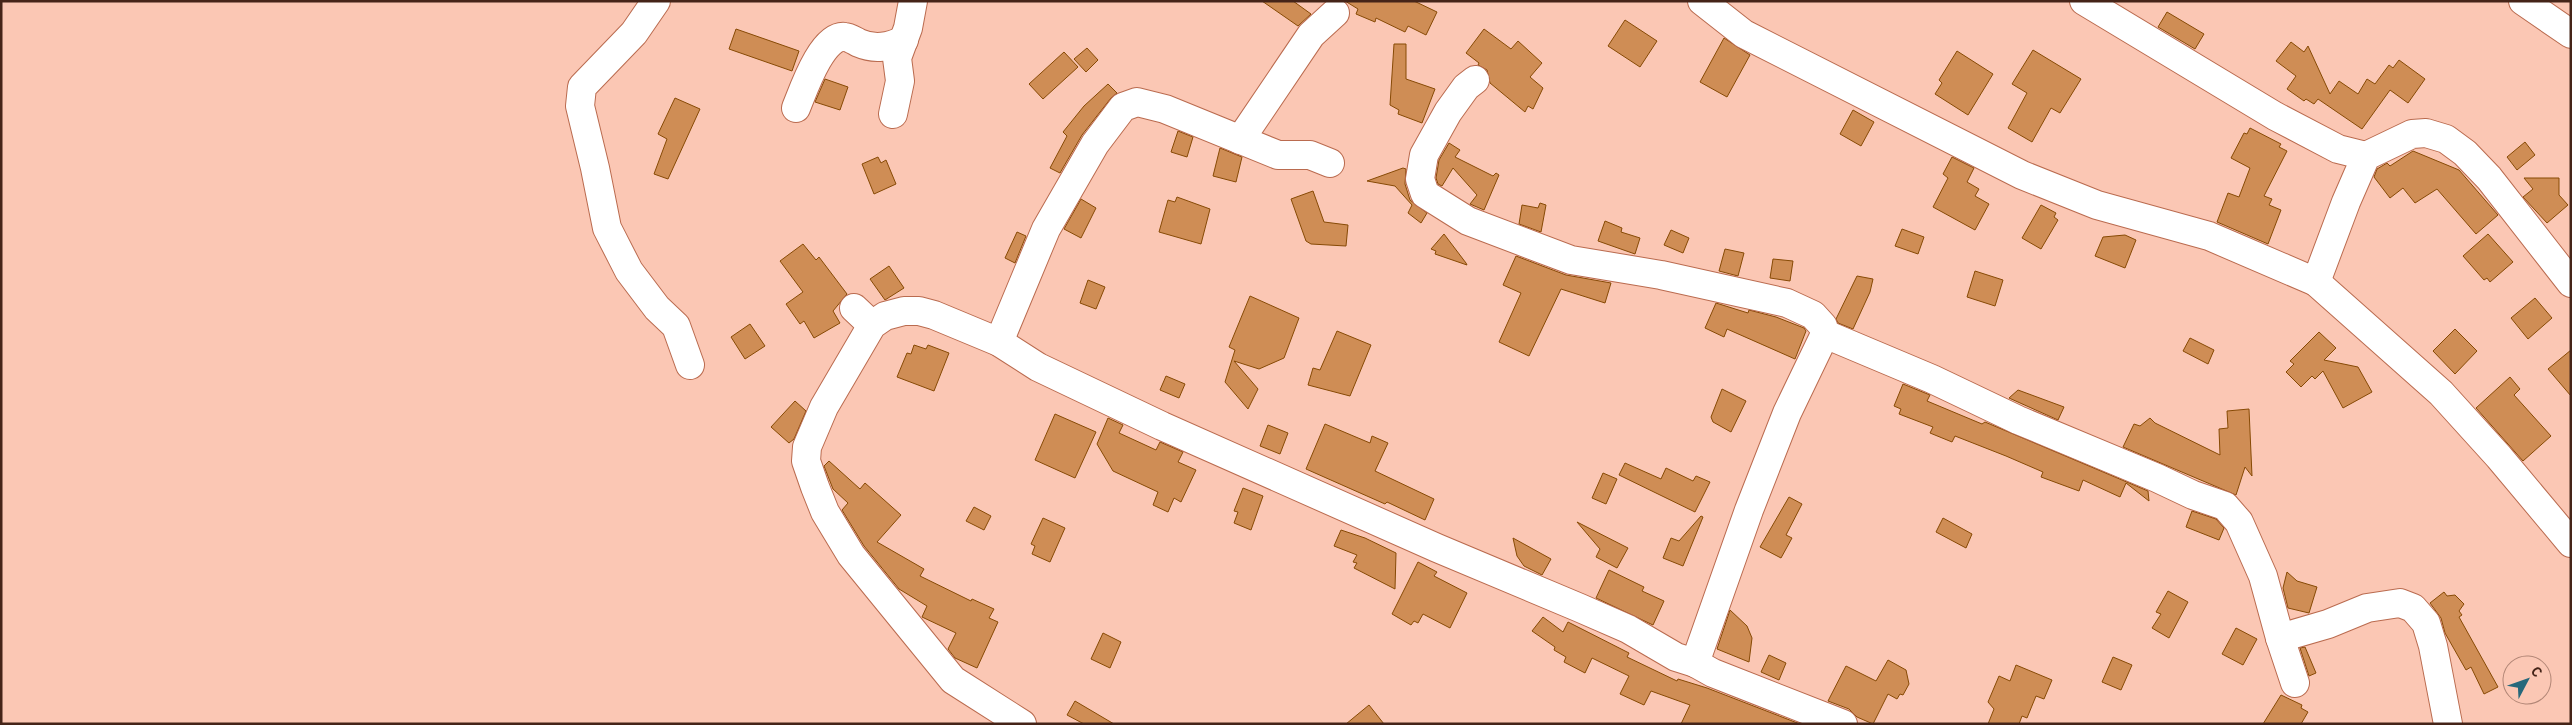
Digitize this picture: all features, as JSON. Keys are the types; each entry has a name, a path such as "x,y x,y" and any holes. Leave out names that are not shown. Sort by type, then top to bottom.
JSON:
{"street":[{"path":"656,1 634,33 582,87 580,106 607,228 629,270 657,308 676,326 690,365"},
{"path":"893,114 900,81 898,58 908,28 913,1"},
{"path":"1702,1 1744,34 2022,175 2097,205 2209,236 2316,282 2441,393 2499,457 2571,543"},
{"path":"2084,1 2275,116 2338,149 2366,156 2412,134 2426,133 2446,139 2465,153 2489,178 2571,283"},
{"path":"2523,1 2571,34"},
{"path":"1240,140 1311,35 1335,13"},
{"path":"796,108 819,56 834,39 845,36 869,48 890,46 904,40"},
{"path":"1475,80 1448,112 1424,155 1420,179 1425,194 1444,208 1468,221 1571,260 1726,288 1787,303 1932,379 2018,420 2158,478 2193,495 2225,506 2239,522 2263,576 2295,684"},
{"path":"999,342 1046,229 1095,144 1123,107 1137,102 1165,108 1278,155 1310,155 1330,163"},
{"path":"2316,282 2346,202 2366,156"},
{"path":"1022,724 953,680 852,555 825,512 815,488 806,460 807,447 863,316 885,316 904,311 919,311 999,342 1038,367 1162,426 1437,548 1580,608 1628,630 1676,657 1843,724"},
{"path":"1694,663 1763,475 1824,321"},
{"path":"2280,638 2328,624 2367,608 2400,604 2413,608 2426,623 2433,646 2448,724"}],"building":[{"path":"1262,1 1293,1 1311,14 1298,26"},
{"path":"1345,1 1414,1 1437,12 1426,35 1408,26 1405,32 1376,18 1375,22 1356,14 1358,9"},
{"path":"2167,12 2204,34 2195,49 2158,27"},
{"path":"1625,20 1657,41 1640,67 1608,46"},
{"path":"736,29 799,51 792,71 729,49"},
{"path":"1484,29 1511,49 1518,41 1542,63 1530,77 1543,88 1533,109 1528,106 1525,112 1490,83 1487,70 1478,65 1479,63 1466,53"},
{"path":"1724,38 1750,55 1727,97 1700,82"},
{"path":"2291,42 2304,52 2308,46 2330,94 2339,81 2358,94 2367,79 2375,84 2389,65 2393,68 2399,60 2425,79 2408,103 2390,90 2362,129 2318,99 2314,104 2306,99 2304,101 2287,89 2296,76 2276,61"},
{"path":"1394,44 1406,44 1406,79 1435,89 1422,123 1398,114 1399,110 1390,105"},
{"path":"1087,48 1098,60 1086,72 1074,59"},
{"path":"2033,50 2081,79 2060,113 2051,108 2032,142 2008,128 2027,93 2012,84"},
{"path":"1957,51 1993,74 1968,115 1935,94 1942,83 1939,80"},
{"path":"1064,52 1078,67 1043,99 1029,84"},
{"path":"825,79 848,87 840,110 815,102"},
{"path":"1108,84 1117,93 1082,135 1060,173 1050,168 1067,136 1063,132 1084,106"},
{"path":"675,98 700,109 668,179 654,174 667,139 658,134"},
{"path":"1853,110 1874,122 1861,146 1840,134"},
{"path":"2250,128 2281,144 2279,147 2287,151 2264,196 2272,199 2269,205 2281,210 2268,244 2217,222 2228,193 2239,197 2250,168 2231,158 2244,133 2247,134"},
{"path":"1178,131 1193,137 1187,157 1171,152"},
{"path":"2525,142 2535,155 2517,170 2507,157"},
{"path":"1449,143 1460,150 1455,157 1493,176 1496,173 1499,175 1484,210 1470,204 1477,195 1453,168 1442,186 1438,184 1436,178 1439,160"},
{"path":"1220,148 1242,157 1236,182 1213,176"},
{"path":"2413,151 2459,170 2498,215 2476,234 2437,189 2415,203 2403,188 2390,198 2374,177 2377,169 2387,163 2390,166"},
{"path":"878,157 881,163 886,160 896,184 874,194 862,164"},
{"path":"1952,157 1974,168 1967,182 1979,189 1975,196 1989,204 1975,230 1933,207 1948,178 1943,174"},
{"path":"1403,168 1406,169 1405,184 1410,200 1427,213 1421,223 1408,213 1412,205 1395,186 1367,181"},
{"path":"2524,178 2559,178 2559,195 2568,205 2547,223 2523,197 2533,189"},
{"path":"1313,191 1324,222 1348,225 1346,246 1311,244 1306,241 1291,199"},
{"path":"1177,197 1210,209 1201,244 1159,232 1168,200 1175,202"},
{"path":"1081,199 1096,208 1081,238 1064,229"},
{"path":"1540,203 1546,205 1541,232 1519,224 1522,205 1538,208"},
{"path":"2041,205 2056,213 2054,217 2058,220 2041,249 2022,238"},
{"path":"1605,221 1622,228 1621,232 1640,238 1635,254 1598,241"},
{"path":"1902,229 1924,237 1918,254 1895,246"},
{"path":"1671,230 1689,238 1683,253 1664,245"},
{"path":"1017,232 1026,236 1015,263 1005,258"},
{"path":"1444,234 1467,265 1435,254 1436,251 1431,249"},
{"path":"2488,234 2513,262 2490,282 2487,278 2484,280 2463,256"},
{"path":"2125,235 2136,240 2125,268 2095,256 2103,237"},
{"path":"803,244 816,260 819,257 847,294 833,311 840,323 814,338 804,321 800,324 786,304 803,292 780,261"},
{"path":"1725,249 1744,253 1738,276 1719,271"},
{"path":"1516,256 1566,275 1611,283 1605,303 1561,289 1529,356 1499,342 1521,293 1503,285"},
{"path":"1773,259 1793,261 1790,281 1770,278"},
{"path":"889,266 904,288 885,300 870,279"},
{"path":"1975,271 2003,280 1995,306 1967,297"},
{"path":"1857,276 1873,279 1870,292 1853,329 1838,323 1836,319"},
{"path":"1088,280 1105,287 1096,309 1080,303"},
{"path":"1250,296 1299,318 1284,358 1259,369 1234,361 1258,389 1248,409 1225,382 1235,350 1229,347"},
{"path":"2535,298 2552,318 2528,339 2511,318"},
{"path":"1716,303 1748,313 1749,310 1776,317 1804,328 1806,331 1795,359 1727,329 1724,337 1705,328"},
{"path":"750,324 765,346 745,359 731,337"},
{"path":"2455,329 2477,351 2455,374 2433,351"},
{"path":"1337,331 1371,345 1350,396 1308,385 1313,368 1320,370"},
{"path":"2319,332 2336,348 2324,360 2358,367 2372,392 2343,408 2323,371 2315,379 2312,376 2301,387 2286,372 2294,364 2290,361"},
{"path":"2190,338 2214,350 2208,364 2183,351"},
{"path":"914,345 926,349 928,345 949,353 934,391 897,377 907,353 911,354"},
{"path":"2571,350 2571,396 2548,369"},
{"path":"1166,376 1185,384 1179,398 1160,390"},
{"path":"2510,377 2520,389 2514,395 2551,436 2523,461 2476,408"},
{"path":"1903,384 1930,395 1927,401 1982,424 1985,422 2148,491 2149,501 2126,483 2120,497 2083,480 2079,491 2041,477 2043,472 1955,436 1952,442 1930,433 1933,427 1899,414 1901,409 1894,406"},
{"path":"1722,389 1746,401 1731,432 1713,422 1711,417"},
{"path":"2018,390 2064,407 2058,420 2009,398"},
{"path":"795,401 806,411 794,439 789,443 771,427"},
{"path":"2249,409 2252,476 2245,467 2236,495 2123,447 2134,424 2140,426 2150,418 2155,423 2220,455 2219,429 2228,428 2227,411"},
{"path":"1055,414 1096,432 1075,478 1035,460"},
{"path":"1108,418 1123,425 1119,433 1156,450 1160,442 1183,452 1178,462 1196,470 1181,502 1174,498 1168,512 1153,505 1158,492 1113,471 1097,444"},
{"path":"1325,424 1370,443 1372,436 1388,443 1375,471 1434,499 1425,520 1387,502 1385,504 1306,469"},
{"path":"1268,425 1288,433 1280,454 1260,446"},
{"path":"829,461 860,489 865,483 901,515 877,542 924,569 920,576 971,601 972,599 994,609 989,618 998,622 977,668 955,658 948,649 956,633 922,617 927,606 899,589 864,546 842,510 848,503 833,489 824,466"},
{"path":"1625,463 1661,479 1666,468 1693,481 1696,476 1710,482 1695,512 1619,475"},
{"path":"1603,473 1617,479 1606,504 1592,498"},
{"path":"1243,488 1263,496 1251,530 1234,523 1238,512 1234,511"},
{"path":"1789,497 1802,504 1786,535 1792,538 1781,558 1760,547"},
{"path":"974,507 991,516 984,530 966,521"},
{"path":"2192,511 2216,519 2224,528 2219,540 2186,527"},
{"path":"1701,516 1703,517 1683,566 1663,558 1671,538 1679,541"},
{"path":"1043,518 1065,528 1050,562 1032,554 1035,546 1031,544"},
{"path":"1943,518 1972,534 1966,548 1936,532"},
{"path":"1577,522 1628,548 1617,568 1596,557 1600,549"},
{"path":"1341,530 1365,538 1396,553 1395,589 1354,568 1357,563 1353,562 1357,555 1334,546"},
{"path":"1513,538 1551,559 1542,575 1524,566 1517,556"},
{"path":"1418,562 1437,572 1434,576 1467,593 1450,628 1423,614 1418,623 1414,621 1411,625 1392,614"},
{"path":"1609,570 1644,587 1642,591 1664,601 1653,625 1596,598"},
{"path":"2287,572 2297,581 2317,587 2309,613 2288,608 2283,588"},
{"path":"2168,591 2188,602 2169,638 2152,628 2161,614 2156,612"},
{"path":"2444,592 2447,596 2455,595 2464,604 2459,611 2462,615 2459,617 2498,687 2484,694 2471,667 2466,670 2445,633 2441,618 2430,603"},
{"path":"1730,610 1747,626 1752,638 1749,662 1717,649"},
{"path":"1543,617 1563,632 1568,622 1629,653 1627,657 1677,681 1678,679 1707,688 1800,724 1681,724 1690,705 1651,691 1644,705 1620,694 1629,676 1592,658 1585,673 1564,662 1566,657 1554,650 1555,647 1532,631"},
{"path":"2236,628 2257,639 2243,665 2222,654"},
{"path":"1103,633 1121,642 1110,668 1091,659"},
{"path":"2305,647 2316,673 2309,676 2300,648"},
{"path":"1769,655 1786,663 1779,680 1761,672"},
{"path":"2113,657 2132,665 2121,690 2102,682"},
{"path":"1888,660 1906,670 1909,684 1903,695 1900,694 1897,699 1888,694 1873,724 1857,717 1849,709 1828,701 1846,666 1876,681"},
{"path":"2016,665 2052,680 2044,699 2036,696 2027,718 2022,716 2019,724 1988,724 1994,709 1988,702 1999,676 2010,681"},
{"path":"2281,695 2302,705 2301,708 2308,712 2301,724 2263,724"},
{"path":"1075,701 1114,724 1084,724 1067,715"},
{"path":"1369,705 1384,724 1346,724"}]}
